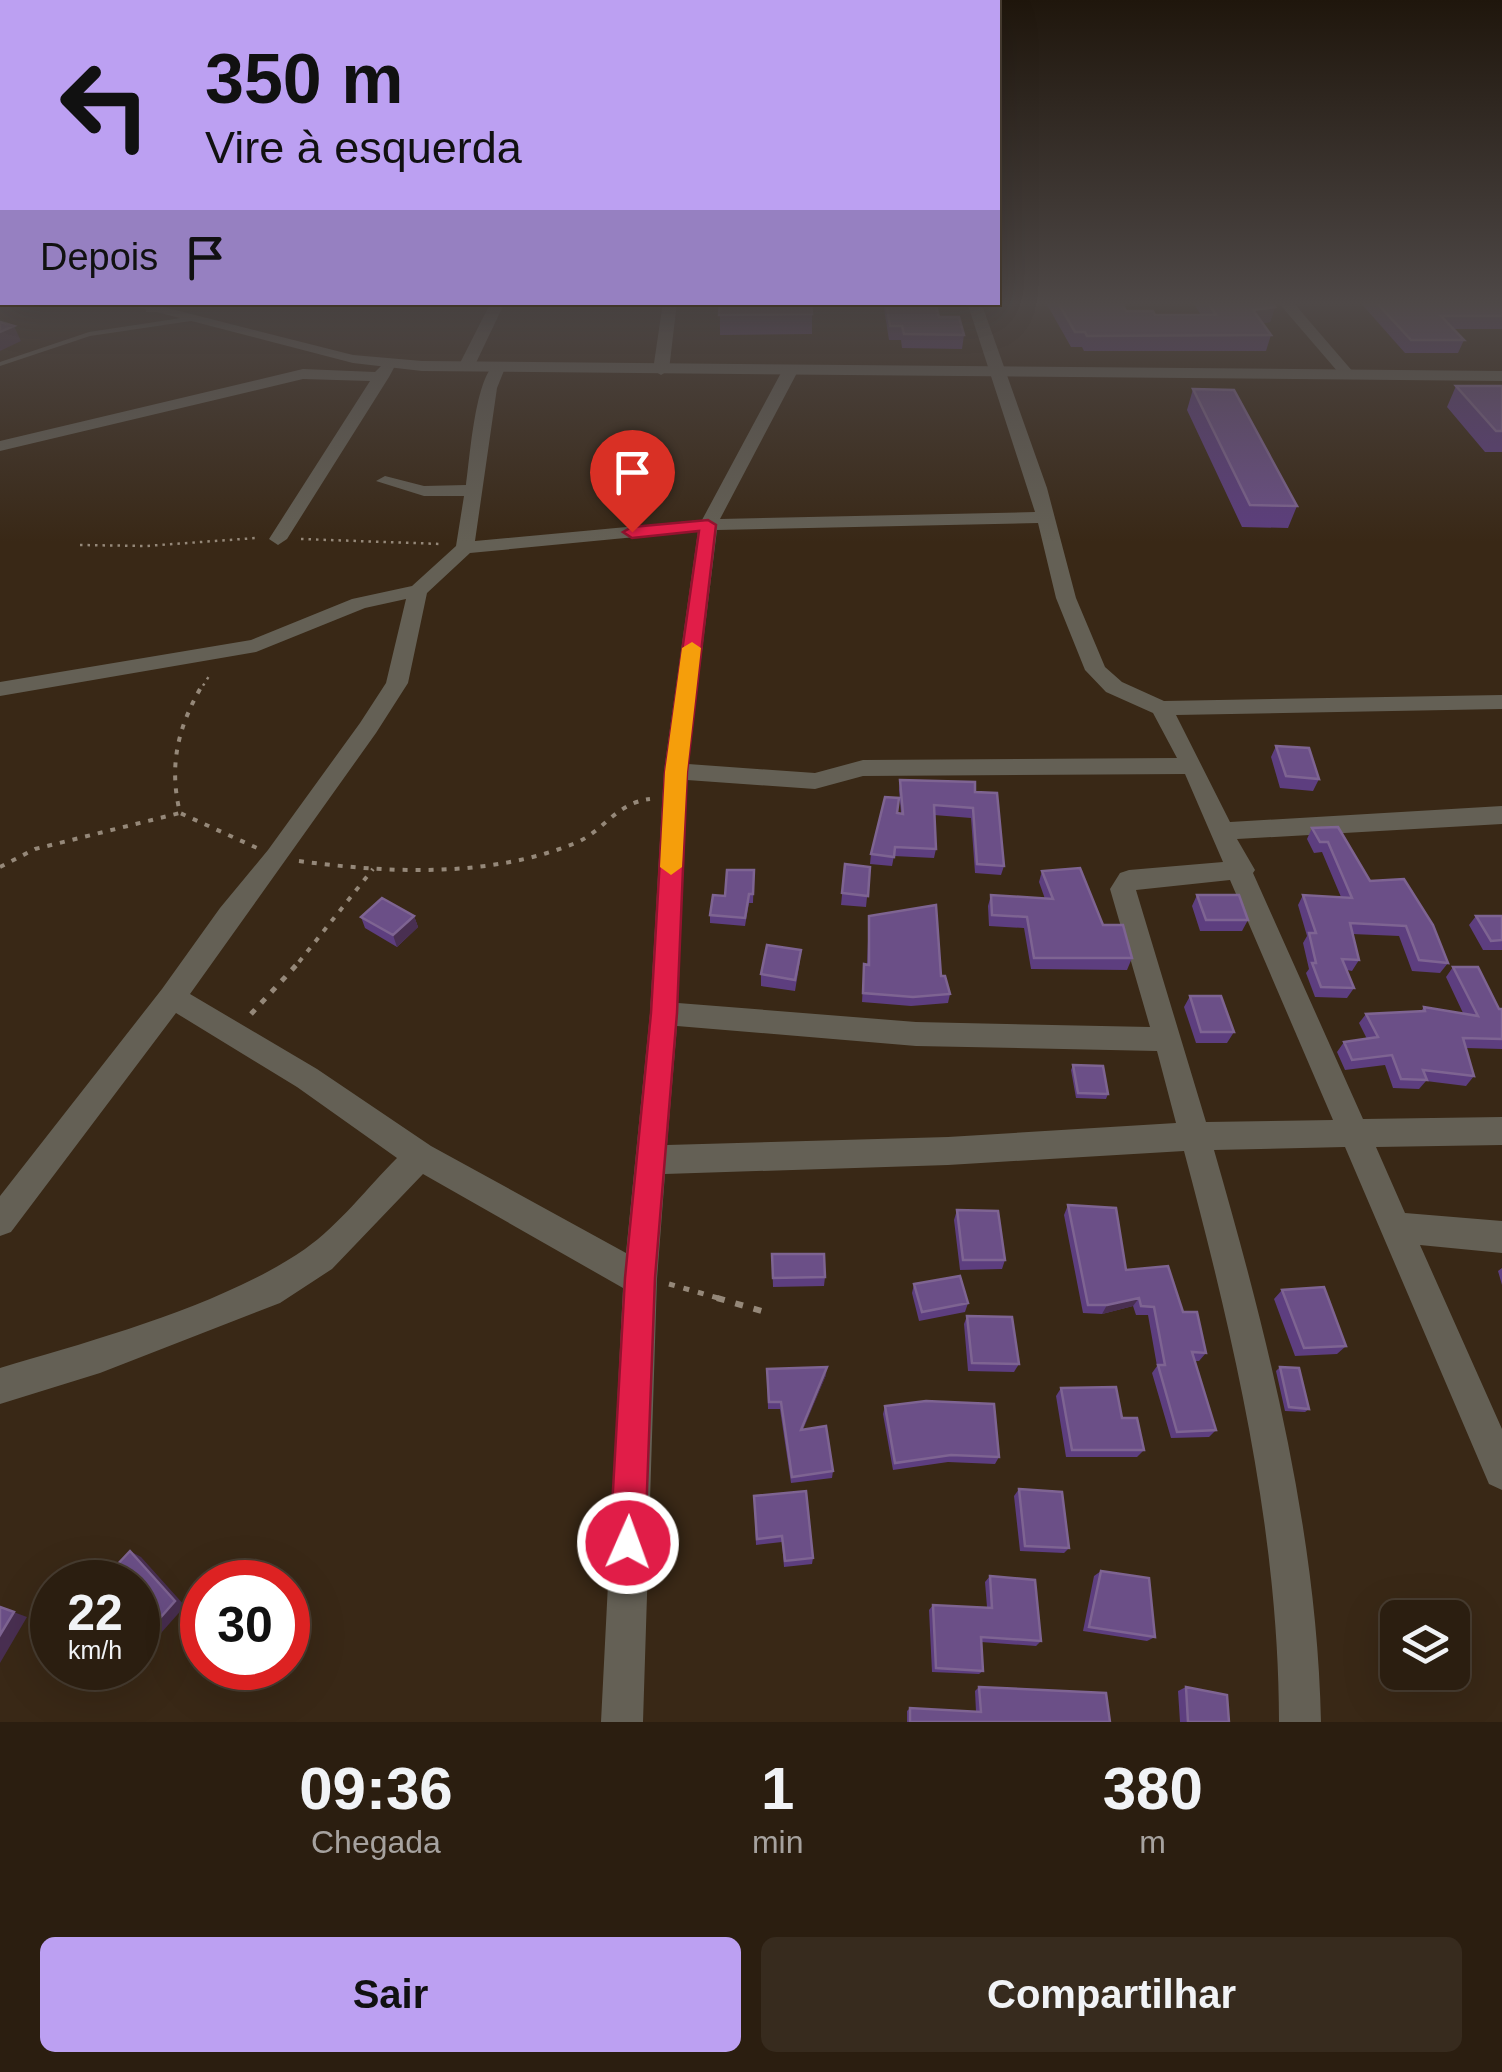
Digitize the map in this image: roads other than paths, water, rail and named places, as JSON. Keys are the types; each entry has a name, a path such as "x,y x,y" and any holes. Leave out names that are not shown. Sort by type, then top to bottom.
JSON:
{"street":[{"path":"0,446 272,381"},
{"path":"278,539 377,381"},
{"path":"0,689 218,654 298,631 360,603 418,592 465,548 492,381"},
{"path":"622,1722 640,1278 664,1013 675,785 708,525 784,381"},
{"path":"1001,381 1038,488 1066,598 1096,670 1114,687 1161,708 1502,702"},
{"path":"384,481 424,491 476,490"},
{"path":"465,548 708,525 1044,517"},
{"path":"0,1220 172,997 229,914 277,857 397,683 418,592"},
{"path":"1161,708 1225,831 1502,1471"},
{"path":"675,785 815,781 863,768 1193,766"},
{"path":"1225,831 1502,814"},
{"path":"1242,870 1128,880 1123,889 1197,1136 1250,1350 1294,1588 1300,1722"},
{"path":"172,997 233,1032 420,1156 640,1278"},
{"path":"664,1013 874,1034 1050,1040 1168,1039"},
{"path":"652,1160 948,1151 1197,1136 1502,1131"},
{"path":"0,1386 100,1356 268,1290 320,1258 420,1156"},
{"path":"1393,1226 1502,1237"}]}
